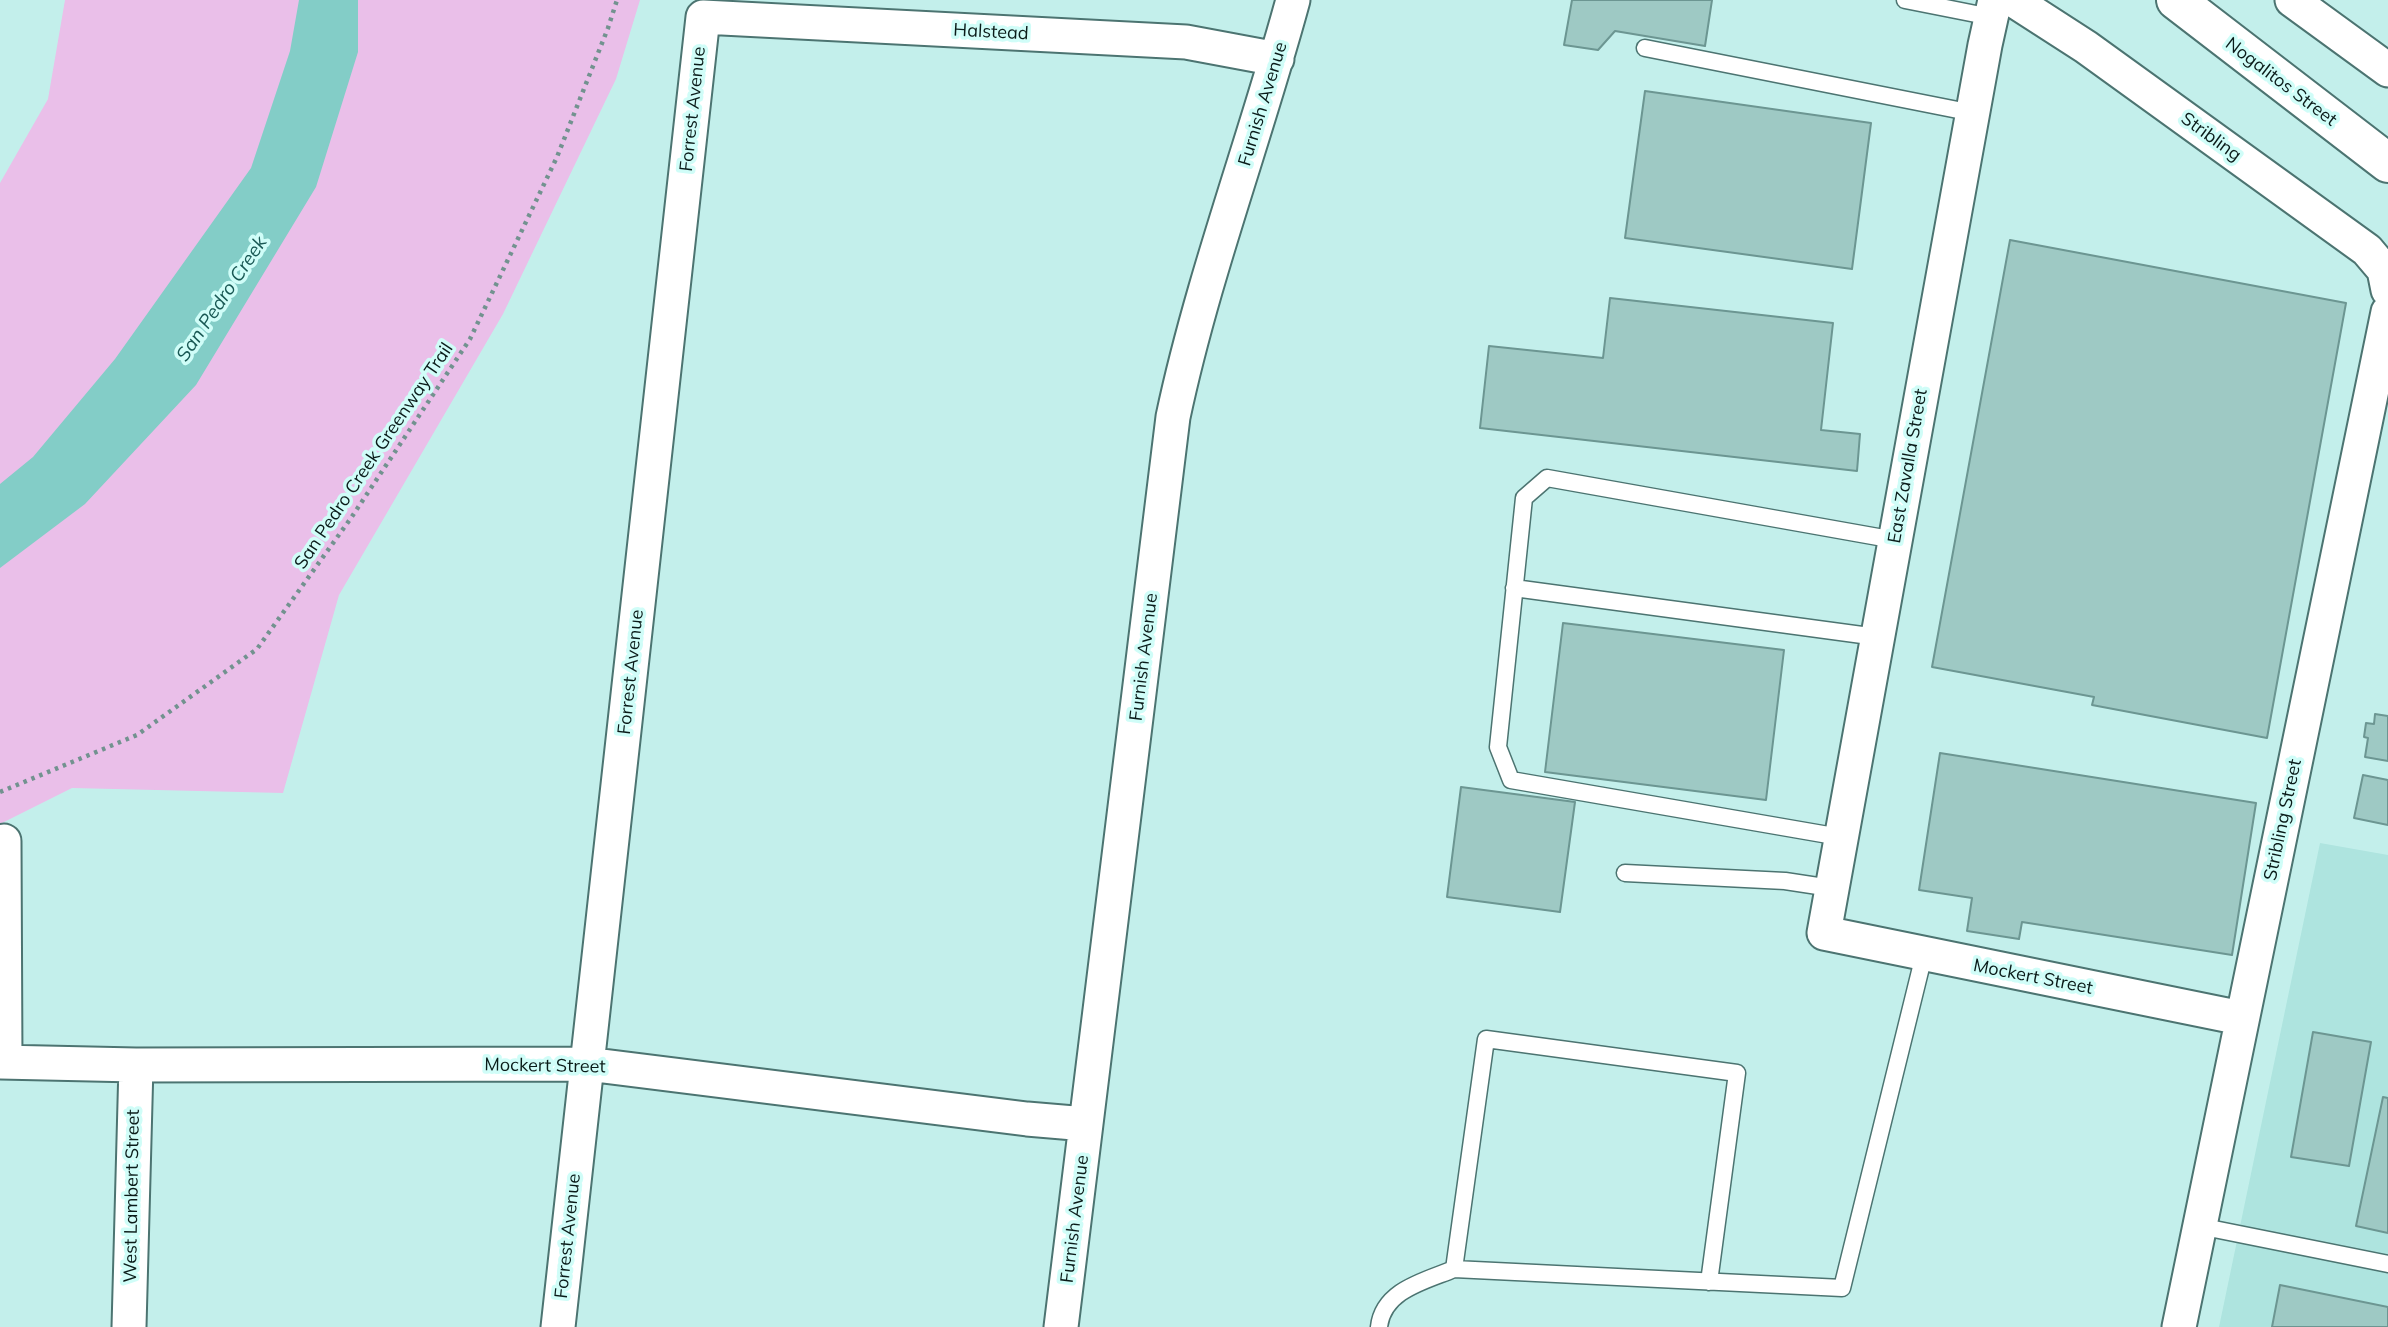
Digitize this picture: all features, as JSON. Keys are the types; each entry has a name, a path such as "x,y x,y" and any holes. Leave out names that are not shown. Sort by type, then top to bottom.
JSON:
{"main road":[{"name":"Nogalitos Street","path":"2196,7 2388,163"}],"street":[{"name":"Furnish Avenue","path":"1061,1327 1173,417 1188,348 1293,0"},
{"path":"2292,0 2388,70"},
{"name":"East Zavalla Street","path":"1824,933 1973,113 2000,6"},
{"name":"Stribling","path":"2000,6 2086,47 2367,250 2384,270 2388,290"},
{"name":"Halstead","path":"703,17 775,10 1186,43 1277,59"},
{"name":"Forrest Avenue","path":"558,1327 703,17"},
{"name":"Stribling Street","path":"2179,1327 2388,312"},
{"path":"3,1062 4,841"},
{"name":"Mockert Street","path":"1824,933 2241,1018"},
{"name":"Mockert Street","path":"3,1062 136,1065 587,1064 1086,1124"},
{"name":"West Lambert Street","path":"129,1327 136,1065"}],"lane":[{"path":"1905,0 2000,6"},
{"path":"1645,48 1973,113"},
{"path":"1840,837 1511,780 1498,747 1524,498 1546,478 1895,540"},
{"path":"1514,588 1877,637"},
{"path":"1625,873 1785,881 1831,888"},
{"path":"1379,1327 1380,1315 1398,1292 1454,1269 1842,1288 1924,955"},
{"path":"1454,1269 1486,1039 1737,1073 1709,1282"},
{"path":"2199,1226 2388,1264"}],"path":[{"name":"San Pedro Creek Greenway Trail","path":"0,792 137,735 257,649 351,518 470,339 558,157 617,0"}],"shaded area":[{"path":"65,0 640,0 616,79 503,314 339,595 283,793 72,788 0,824 0,183 48,99"},
{"path":"2320,843 2388,855 2388,1327 2219,1327"}],"water":[{"name":"San Pedro Creek","path":"299,0 358,0 358,52 316,187 196,385 85,504 0,568 0,484 33,457 115,359 251,168 290,51"}],"building":[{"path":"1572,0 1712,0 1705,46 1615,31 1598,50 1564,45"},
{"path":"1645,91 1871,123 1852,269 1625,238"},
{"path":"2010,240 2346,303 2267,738 2092,705 2094,697 1932,667"},
{"path":"1610,298 1833,323 1821,430 1860,434 1857,471 1480,428 1489,346 1603,358"},
{"path":"1563,623 1784,650 1766,800 1545,772"},
{"path":"2375,714 2388,716 2388,761 2365,757 2368,738 2364,737 2366,723 2374,724"},
{"path":"1940,753 2256,803 2232,955 2022,922 2019,939 1967,931 1972,898 1919,890"},
{"path":"2363,775 2388,780 2388,825 2354,818"},
{"path":"1461,787 1575,802 1560,912 1447,897"},
{"path":"2313,1032 2371,1042 2349,1166 2291,1157"},
{"path":"2383,1097 2388,1098 2388,1233 2356,1226"},
{"path":"2280,1285 2388,1307 2388,1327 2272,1327"}]}
